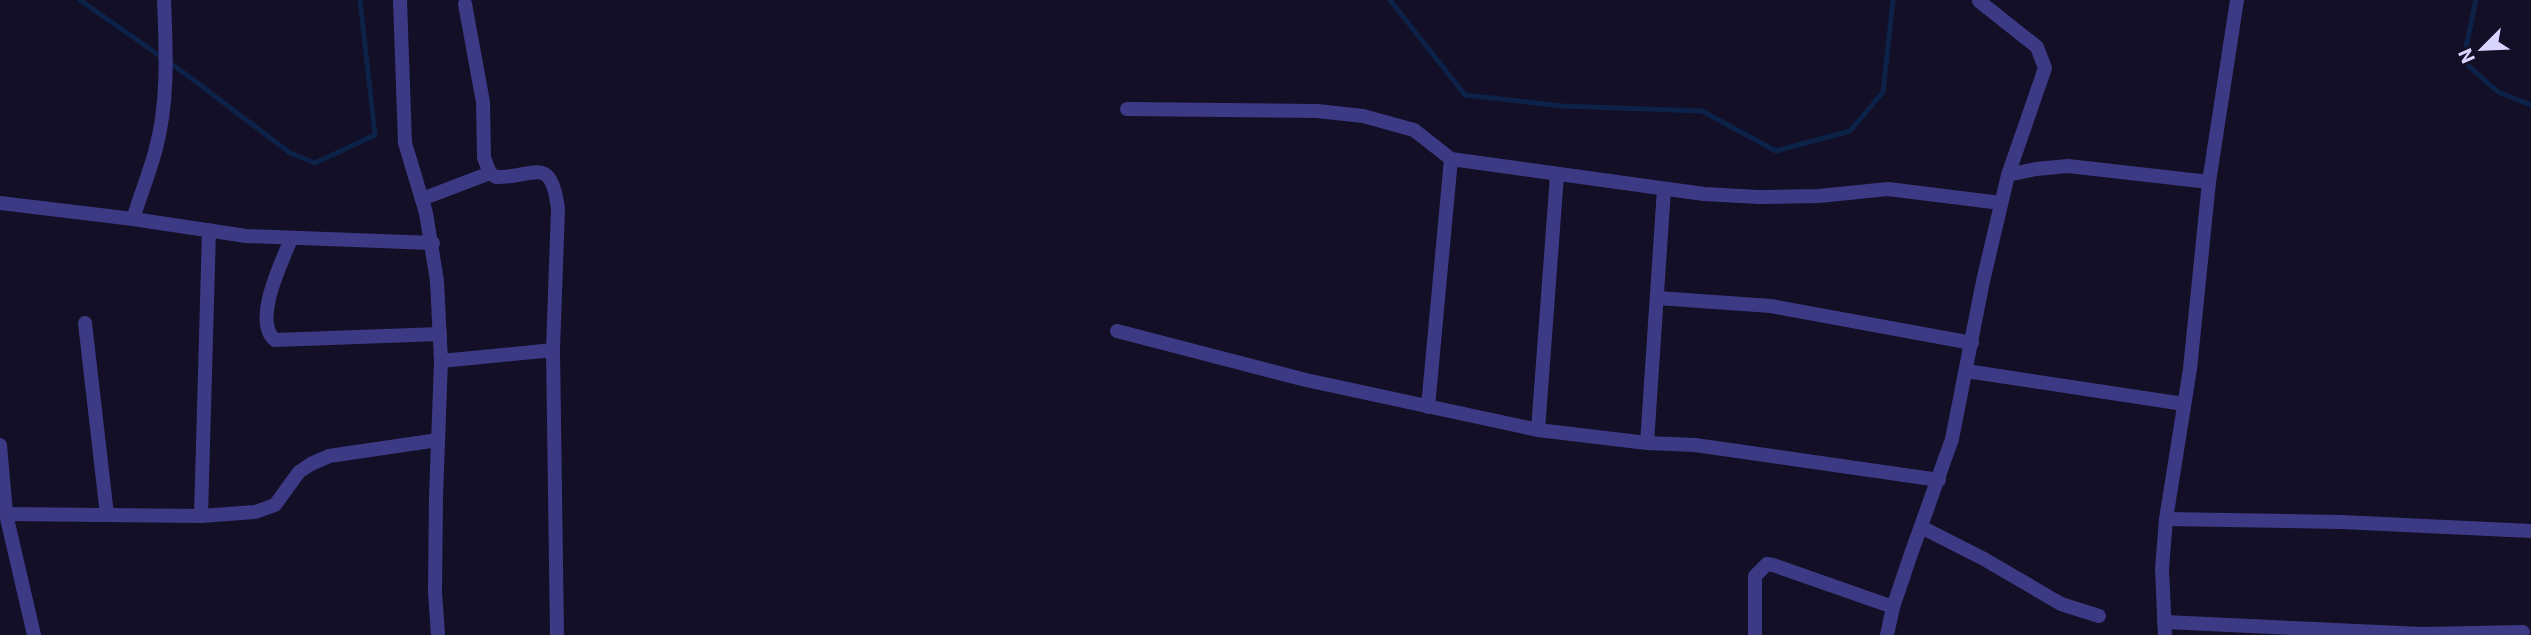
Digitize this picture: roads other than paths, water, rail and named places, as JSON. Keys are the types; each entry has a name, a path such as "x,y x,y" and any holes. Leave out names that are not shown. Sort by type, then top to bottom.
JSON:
{"street":[{"path":"133,219 156,150 163,107 166,55 164,0"},
{"path":"2237,0 2209,182 2190,369 2166,519 2162,569 2165,629 2422,634 2523,632 2522,635"},
{"path":"400,1 405,143 433,243 440,334 435,592 438,635"},
{"path":"1887,635 1893,607 1952,439 1983,281 2008,175 2045,68 2037,47 1979,1"},
{"path":"465,4 483,102 484,158 490,173 504,178 525,173 544,173 551,178 556,190 558,209 554,351 557,635"},
{"path":"1128,109 1317,111 1363,116 1414,130 1451,159 1664,188 1758,197 1819,196 1888,189 2001,203"},
{"path":"1428,407 1451,159"},
{"path":"2008,175 2068,166 2209,182"},
{"path":"422,199 490,173"},
{"path":"1538,430 1557,175"},
{"path":"1647,443 1664,188"},
{"path":"0,203 246,236 433,243"},
{"path":"201,516 209,230"},
{"path":"291,239 267,309 267,331 275,340 440,334"},
{"path":"1657,298 1771,306 1972,343"},
{"path":"85,323 107,515"},
{"path":"1117,331 1307,380 1538,430 1647,443 1696,445 1938,480"},
{"path":"441,361 554,351"},
{"path":"1966,371 2184,404"},
{"path":"6,514 201,516 255,512 275,505 299,472 329,456 438,440"},
{"path":"0,445 6,514 5,534 34,635"},
{"path":"2166,519 2341,522 2531,531"},
{"path":"1921,527 1984,559 2061,604 2099,616"},
{"path":"1755,635 1755,576 1758,570 1767,565 1893,607"}],"waterway":[{"path":"80,0 187,75 290,153 315,163 375,135 360,0"},
{"path":"1390,0 1465,95 1563,106 1702,111 1776,151 1850,131 1883,92 1893,0"},
{"path":"2476,0 2463,61 2498,92 2531,105"}]}
